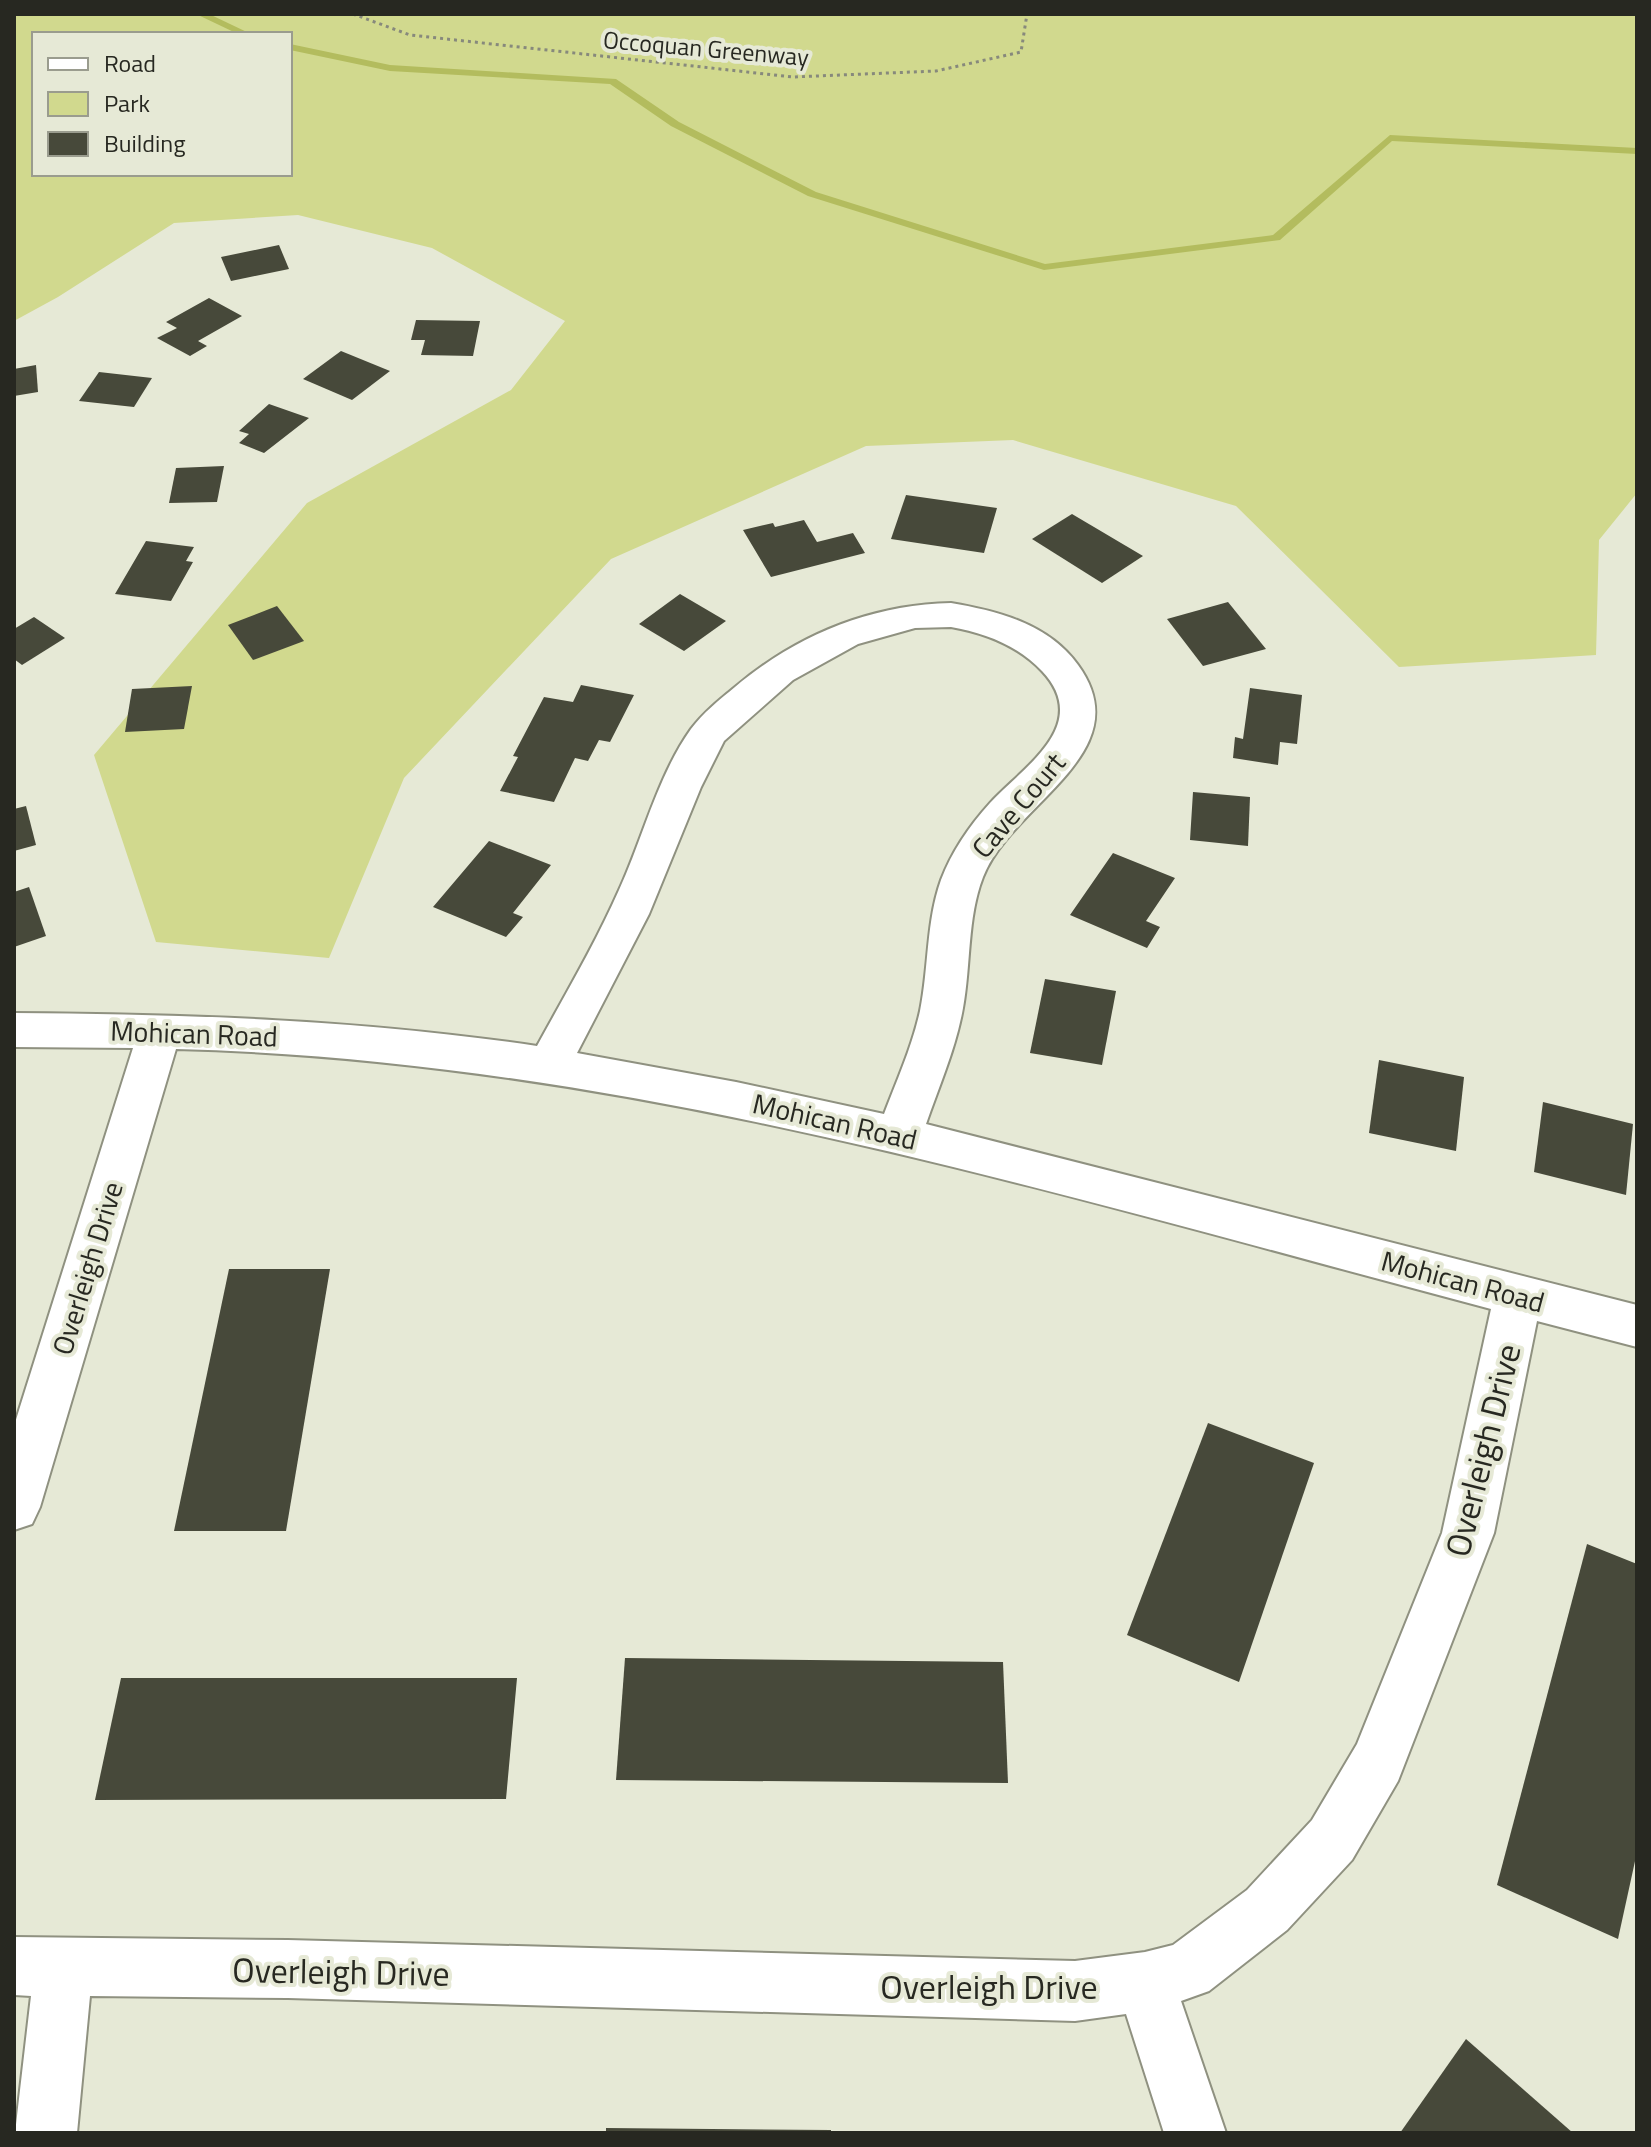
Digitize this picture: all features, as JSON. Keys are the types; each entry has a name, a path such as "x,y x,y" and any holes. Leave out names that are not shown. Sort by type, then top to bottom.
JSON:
{"street":[{"name":"Cave Court","path":"549,1065 639,891 667,815 704,739 729,713 774,675 816,649 869,624 906,616 944,615 983,621 1017,634 1046,652 1066,674 1076,695 1078,717 1066,749 1049,773 997,821 970,861 953,906 941,1011 900,1134"},
{"name":"Mohican Road","path":"14,1030 160,1030 312,1037 549,1065 737,1099 900,1134 1637,1326"},
{"name":"Overleigh Drive","path":"14,1507 160,1030"},
{"name":"Overleigh Drive","path":"39,1967 288,1969 1075,1991 1145,1982 1188,1970 1267,1910 1332,1840 1378,1762 1468,1533 1518,1295"},
{"path":"39,1967 46,2133"},
{"path":"1145,1982 1195,2133"}],"path":[{"name":"Occoquan Greenway","path":"353,14 410,35 793,77 936,71 1021,52 1027,14"}],"green space":[{"path":"14,14 1637,14 1637,493 1599,540 1596,655 1399,667 1236,506 1013,440 866,446 611,559 404,778 329,958 156,942 94,755 307,503 511,390 565,321 432,248 298,215 174,223 58,297 14,321"}],"building":[{"path":"279,245 289,269 231,281 221,257"},
{"path":"209,298 242,316 198,341 207,346 190,356 157,338 177,328 166,322"},
{"path":"416,320 480,321 473,356 421,355 425,340 411,340"},
{"path":"341,351 390,371 352,400 303,379"},
{"path":"36,365 38,392 14,396 14,369"},
{"path":"99,372 152,378 134,407 79,401"},
{"path":"269,404 309,418 264,453 239,443 249,434 239,431"},
{"path":"224,466 217,502 169,503 176,468"},
{"path":"906,495 997,508 984,553 891,539"},
{"path":"1072,514 1143,556 1102,583 1032,539"},
{"path":"804,520 817,542 853,533 865,553 771,577 743,530"},
{"path":"146,541 194,547 186,561 193,562 171,601 115,594"},
{"path":"680,594 726,621 684,651 639,624"},
{"path":"1228,602 1266,649 1203,666 1167,619"},
{"path":"277,606 304,641 253,660 228,625"},
{"path":"34,617 65,638 22,665 14,659 14,629"},
{"path":"581,685 634,695 610,742 599,740 588,761 575,758 554,802 500,791 518,757 513,756 544,697 573,702"},
{"path":"192,686 184,729 125,732 132,689"},
{"path":"1250,688 1302,695 1297,744 1280,742 1278,765 1233,758 1235,737 1243,739"},
{"path":"1193,792 1250,797 1248,846 1190,840"},
{"path":"26,806 36,845 14,851 14,809"},
{"path":"489,841 551,865 513,913 523,917 506,937 433,907"},
{"path":"1113,853 1175,878 1146,921 1160,927 1147,948 1070,915"},
{"path":"29,887 46,936 14,947 14,892"},
{"path":"1045,979 1116,991 1102,1065 1030,1053"},
{"path":"1379,1060 1464,1077 1456,1151 1369,1133"},
{"path":"1543,1102 1633,1124 1626,1195 1534,1172"},
{"path":"229,1269 330,1269 286,1531 174,1531"},
{"path":"1208,1423 1314,1463 1239,1682 1127,1635"},
{"path":"1587,1544 1637,1564 1637,1852 1618,1939 1497,1885"},
{"path":"625,1658 1003,1662 1008,1783 616,1780"},
{"path":"121,1678 517,1678 506,1799 95,1800"},
{"path":"1466,2039 1573,2133 1400,2133"},
{"path":"606,2128 831,2130 831,2133 606,2133"}],"waterway":[{"path":"201,14 242,32"},
{"path":"292,47 390,68 612,81 675,124 812,194 1044,267 1276,238 1390,138 1637,151"}]}
